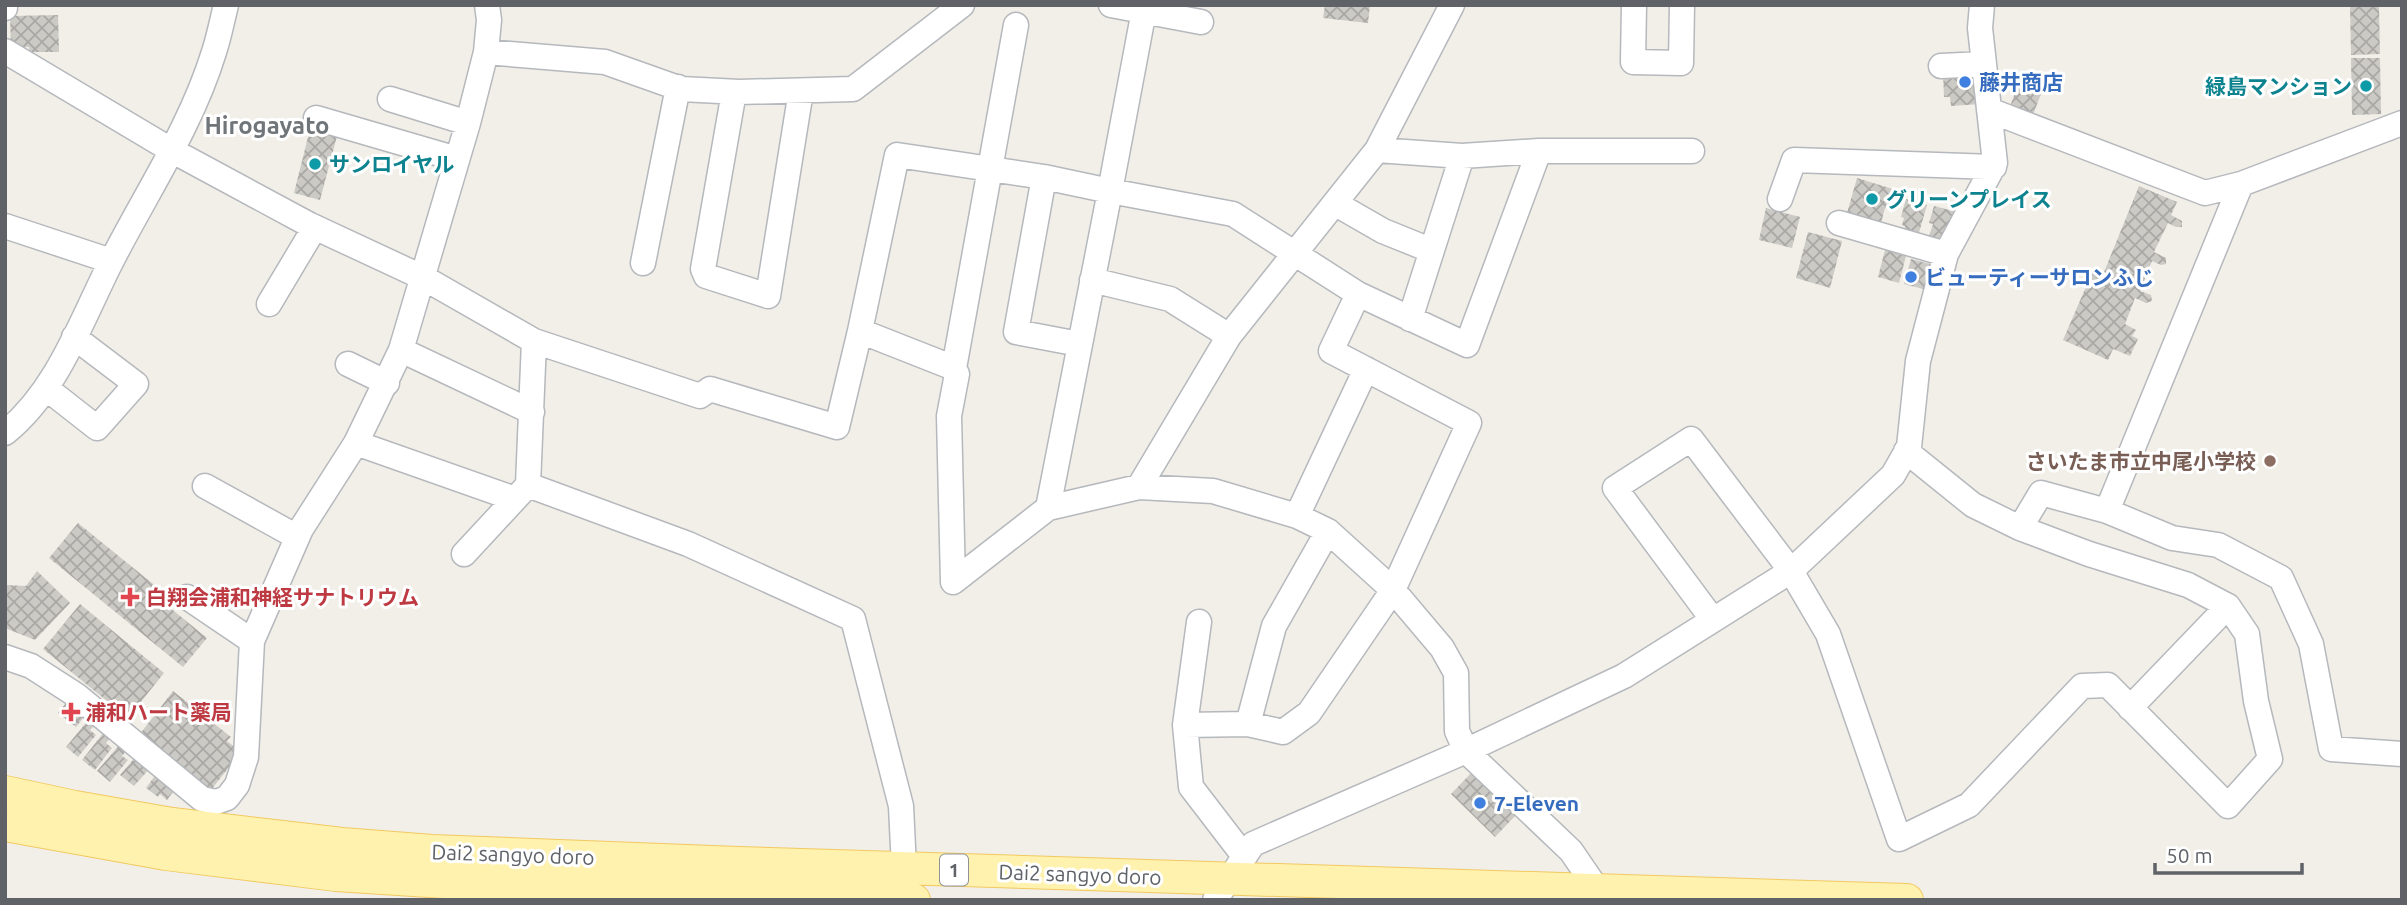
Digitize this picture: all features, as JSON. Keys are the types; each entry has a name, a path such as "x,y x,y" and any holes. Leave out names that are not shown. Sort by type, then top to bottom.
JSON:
{"main road":[{"name":"Dai2 sangyo doro","path":"5,792 172,824 342,844 445,852 1907,900"},
{"name":"Dai2 sangyo doro","path":"5,825 166,854 336,875 507,886 914,900"}],"street":[{"path":"8,426 53,379 111,261 171,150 210,63 226,5"},
{"path":"5,657 31,666 76,695 202,799 216,802 227,798 237,785 246,757 252,641 297,537 356,443 401,351 424,278 486,52 489,20 487,5"},
{"path":"925,5 926,33"},
{"path":"486,52 605,62 678,88 734,92 853,89 962,5"},
{"path":"1111,5 1144,9 1201,22"},
{"path":"1139,487 1229,336 1377,150 1452,5"},
{"path":"1634,5 1633,62 1681,63 1682,5"},
{"path":"1229,878 1252,844 1466,751 1624,676 1791,571 1893,475 1909,447 1919,361 1946,254 1996,163 1980,28 1982,5"},
{"path":"1048,508 1144,9"},
{"path":"1016,25 954,368 957,374 949,416 953,582 1048,508 1139,487 1213,491 1297,516 1328,531 1393,590 1442,648 1456,673 1457,731 1466,751 1571,851 1597,889"},
{"path":"5,51 171,150 315,227 424,278 534,341 700,396 710,389 837,427 897,155 1044,177 1233,214 1358,294 1467,345 1539,151"},
{"path":"1941,66 1984,64"},
{"path":"643,263 678,88"},
{"path":"734,92 702,269 706,276 768,296 801,91"},
{"path":"390,99 468,123"},
{"path":"1989,110 2205,192 2241,184 2402,123"},
{"path":"316,118 457,159"},
{"path":"1377,150 1462,156 1539,151 1692,151"},
{"path":"1410,320 1462,156"},
{"path":"1780,199 1794,160 1994,167"},
{"path":"1044,177 1016,332 1079,344"},
{"path":"2107,511 2241,184"},
{"path":"1336,204 1383,231 1430,250"},
{"path":"1839,223 1946,254"},
{"path":"5,226 111,261"},
{"path":"269,304 315,227"},
{"path":"1092,280 1170,299 1229,336"},
{"path":"1185,725 1248,724 1283,732 1309,713 1393,590 1469,423 1331,351 1358,294"},
{"path":"859,331 954,368"},
{"path":"46,388 97,428 136,384 74,337"},
{"path":"464,554 521,492 532,412 534,341"},
{"path":"401,351 532,412"},
{"path":"348,364 387,383"},
{"path":"1297,516 1366,369"},
{"path":"1713,620 1615,488 1691,439 1791,571 1828,634 1899,839 1969,805 2081,686 2108,685 2228,806 2270,759 2256,701 2247,634 2228,607 2188,585 2089,554 2020,528 1973,505 1906,451"},
{"path":"356,443 688,544 853,619 901,806 904,868"},
{"path":"205,486 297,537"},
{"path":"2020,528 2041,492 2107,511 2172,538 2218,545 2281,578 2311,644 2331,749 2402,754"},
{"path":"1248,724 1274,626 1328,531"},
{"path":"187,597 252,641"},
{"path":"2130,708 2228,607"},
{"path":"1199,622 1185,725 1191,787 1229,878"}],"building":[{"path":"1325,5 1370,5 1368,23 1323,18"},
{"name":"緑島マンション","path":"2350,5 2379,5 2380,54 2351,55"},
{"path":"58,15 59,52 29,52 29,47 11,48 10,16"},
{"name":"緑島マンション","path":"2351,58 2380,58 2381,114 2352,115"},
{"path":"1979,70 1981,104 1951,106 1950,97 1944,97 1943,72"},
{"path":"2023,73 2042,80 2038,90 2042,91 2033,115 2010,106"},
{"name":"サンロイヤル","path":"310,129 337,136 320,200 294,193"},
{"name":"グリーンプレイス","path":"1857,178 1896,190 1890,210 1885,208 1881,223 1847,213"},
{"path":"2139,186 2177,202 2171,215 2182,221 2182,227 2168,223 2154,252 2166,258 2166,264 2152,261 2140,291 2151,295 2152,301 2146,303 2135,298 2125,324 2136,330 2132,336 2138,339 2130,356 2113,349 2108,360 2063,340 2092,273 2102,277"},
{"path":"1906,199 1927,205 1918,236 1904,232 1904,218 1901,217"},
{"path":"1934,206 1957,212 1952,229 1946,227 1943,239 1929,236 1933,224 1929,223"},
{"path":"1766,208 1800,217 1792,248 1759,240"},
{"path":"1808,232 1842,241 1830,288 1796,278"},
{"path":"1885,250 1906,256 1899,283 1878,277"},
{"path":"1911,259 1934,265 1927,290 1904,284"},
{"path":"78,523 174,601 169,607 207,638 183,667 49,558"},
{"path":"37,571 70,603 35,640 5,628 5,585 26,586"},
{"path":"80,604 164,673 128,718 43,649"},
{"path":"173,691 231,737 227,741 241,752 211,790 140,734"},
{"path":"69,699 87,713 76,727 58,713"},
{"path":"89,719 96,724 90,730 96,735 78,757 66,747"},
{"path":"104,732 111,737 106,743 112,748 95,770 82,760"},
{"path":"120,744 127,750 122,756 128,760 110,782 97,771"},
{"path":"137,755 151,767 134,786 120,775"},
{"path":"1473,771 1517,814 1495,837 1451,794"},
{"path":"157,773 176,788 167,800 146,788"}],"place":[{"name":"藤井商店","path":"1965,82"},
{"name":"緑島マンション","path":"2366,86"},
{"name":"サンロイヤル","path":"315,164"},
{"name":"グリーンプレイス","path":"1872,199"},
{"name":"ビューティーサロンふじ","path":"1911,277"},
{"name":"さいたま市立中尾小学校","path":"2270,461"},
{"name":"白翔会浦和神経サナトリウム","path":"130,597"},
{"name":"浦和ハート薬局","path":"71,712"},
{"name":"7-Eleven","path":"1480,803"}],"district":[{"name":"Hirogayato","path":"267,125"}]}
